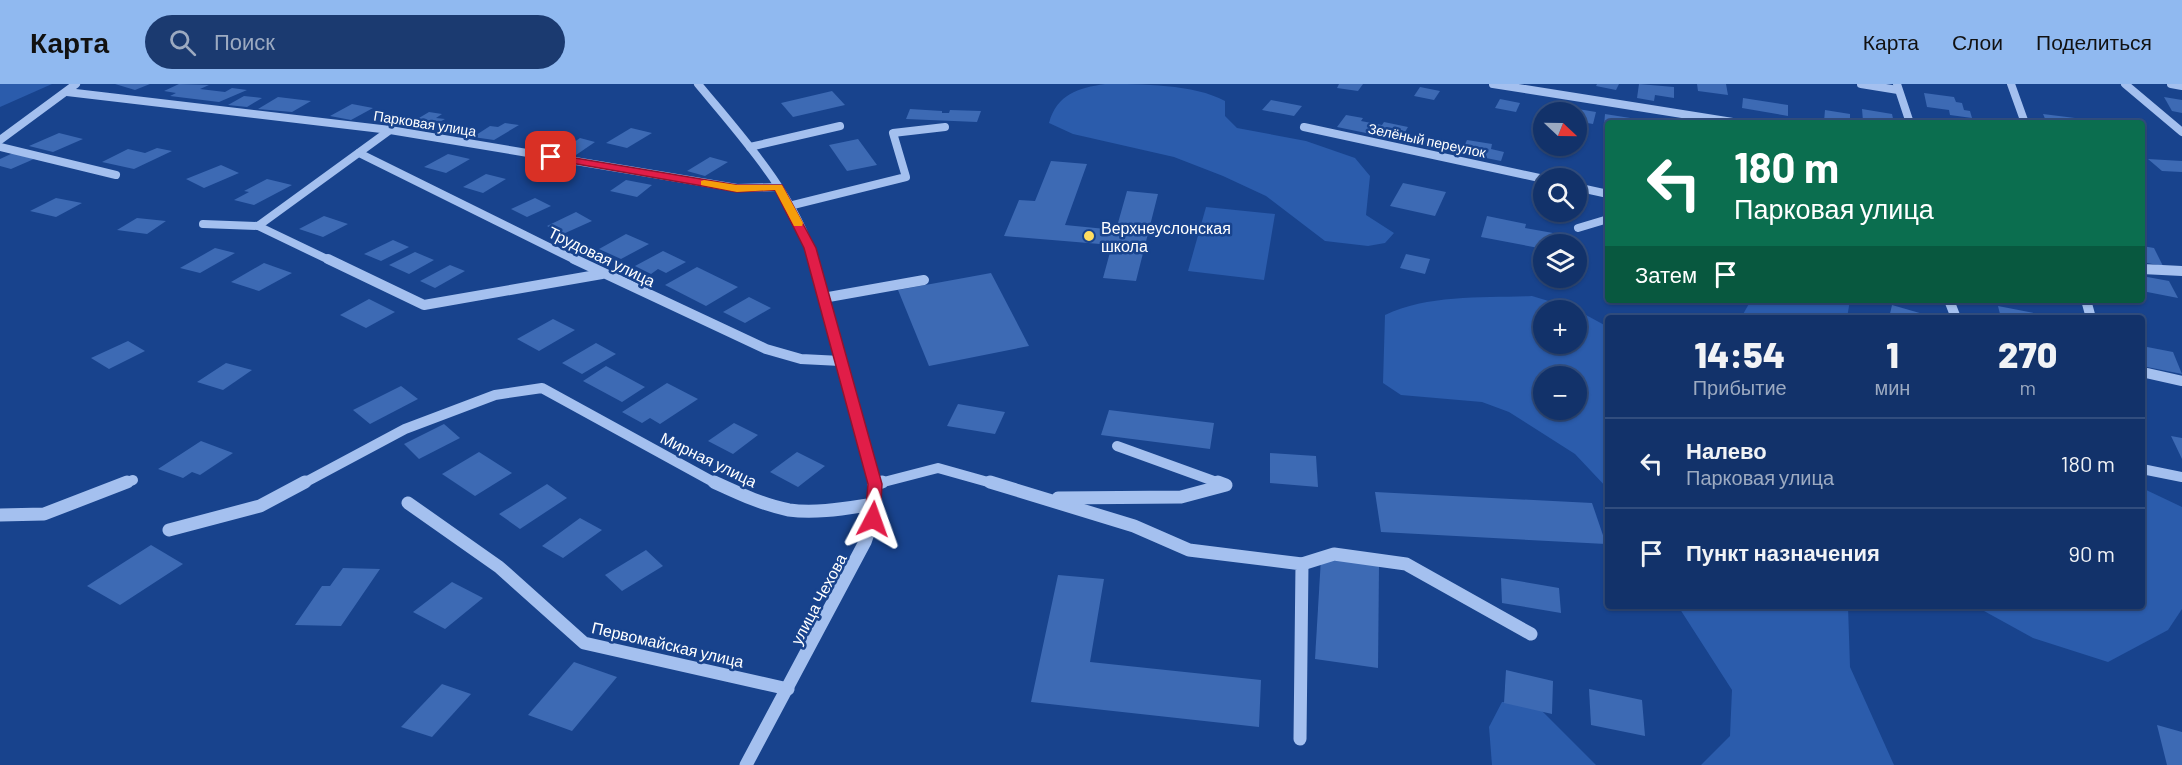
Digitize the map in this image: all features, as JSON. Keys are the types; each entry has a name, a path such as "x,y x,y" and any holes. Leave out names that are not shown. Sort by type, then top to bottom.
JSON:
{"street":[{"path":"0,140 76,84"},
{"name":"улица Чехова","path":"698,84 750,147 778,187 810,248 875,484 873,519 865,542 746,765"},
{"path":"1493,84 1720,120"},
{"path":"1862,84 1898,87 1909,120"},
{"path":"2011,84 2024,120"},
{"path":"2125,84 2182,132"},
{"path":"2170,84 2182,86"},
{"name":"Парковая улица","path":"67,92 390,130 737,188 778,187"},
{"path":"750,147 840,126"},
{"path":"789,206 906,177 893,133 945,127"},
{"name":"Зелёный переулок","path":"1304,127 1533,177"},
{"path":"258,226 390,130"},
{"path":"0,147 116,175"},
{"name":"Трудовая улица","path":"359,153 602,273 766,349 801,359 841,361"},
{"path":"1587,189 1605,193"},
{"path":"1578,228 1605,220"},
{"path":"202,224 258,226 424,305 602,273"},
{"path":"2145,269 2182,271"},
{"path":"824,298 924,280"},
{"path":"2145,373 2182,381"},
{"name":"Мирная улица","path":"169,530 260,506 405,429 495,396 542,388 702,477 765,504 791,510 830,510 874,504"},
{"path":"1048,498 1181,497 1226,485 1117,446"},
{"path":"875,484 938,468 1048,498 1134,526 1189,550 1302,564 1334,554 1406,564 1531,634"},
{"path":"2145,470 2182,477"},
{"path":"0,515 44,514 133,480"},
{"name":"Первомайская улица","path":"408,503 500,567 584,643 788,689"},
{"path":"1300,739 1302,564"}],"shaded area":[{"path":"0,84 52,84 0,107"},
{"path":"1105,84 1167,86 1212,95 1225,101 1225,116 1237,128 1306,141 1355,158 1370,176 1366,215 1394,233 1385,243 1368,246 1325,241 1266,196 1223,176 1174,157 1073,134 1049,123 1057,105 1070,94"},
{"path":"1206,207 1275,214 1264,280 1188,271"},
{"path":"1532,296 1545,300 1533,300 1533,354 1587,354 1587,316 1605,325 1605,486 1575,454 1509,412 1482,402 1401,395 1383,383 1385,315 1420,303 1457,298"},
{"path":"1749,303 1850,303 1848,315 1743,315"},
{"path":"2145,489 2182,507 2182,609 2168,630 2108,662 2033,638 1980,609 2145,609"},
{"path":"1680,609 1848,609 1850,667 1894,765 1701,765 1730,736 1732,690"},
{"path":"1502,702 1533,702 1596,765 1492,765 1489,727"}],"building":[{"path":"115,84 150,84 135,90"},
{"path":"179,84 209,85 200,89 225,92 232,88 247,90 219,102 170,96 176,93 164,91"},
{"path":"1339,84 1363,84 1358,91 1337,88"},
{"path":"1597,84 1619,84 1616,90 1596,86"},
{"path":"1639,84 1674,87 1674,98 1655,95 1654,101 1637,98"},
{"path":"1697,84 1726,84 1728,95 1698,91"},
{"path":"1420,87 1440,91 1434,100 1414,96"},
{"path":"832,91 845,105 793,117 781,103"},
{"path":"1924,93 1954,97 1956,102 1962,103 1964,110 1970,111 1972,118 1950,115 1949,110 1927,107"},
{"path":"244,96 262,98 247,107 228,105"},
{"path":"278,97 311,101 292,112 258,109"},
{"path":"2164,97 2182,100 2182,113 2172,111"},
{"path":"1743,98 1788,105 1788,116 1742,108"},
{"path":"1500,99 1520,103 1516,112 1495,108"},
{"path":"1271,100 1302,106 1294,116 1262,110"},
{"path":"352,104 373,108 351,120 330,116"},
{"path":"910,109 942,111 942,113 949,113 950,110 981,111 977,122 906,119"},
{"path":"1862,109 1892,114 1893,120 1863,120"},
{"path":"1587,110 1596,112 1593,124 1587,123"},
{"path":"1825,110 1850,114 1850,120 1824,120"},
{"path":"429,112 442,114 436,118 445,119 425,130 404,127"},
{"path":"1605,114 1643,120 1605,120 1604,126"},
{"path":"2043,114 2075,118 2076,120 2046,120"},
{"path":"1346,115 1363,118 1361,121 1382,125 1384,122 1408,127 1400,140 1337,127"},
{"path":"505,123 519,125 494,140 473,137 490,126 498,127"},
{"path":"631,128 652,133 627,148 606,143"},
{"path":"59,133 83,139 53,152 29,146"},
{"path":"580,138 595,142 576,155 560,152"},
{"path":"858,139 877,165 847,171 829,145"},
{"path":"1467,140 1492,144 1491,149 1504,152 1501,161 1461,153"},
{"path":"157,148 172,151 134,169 102,162 128,149 145,153"},
{"path":"13,153 34,159 11,169 0,166 0,159"},
{"path":"448,154 470,159 446,173 424,167"},
{"path":"710,157 728,162 705,176 687,171"},
{"path":"2148,159 2182,161 2182,172 2162,171"},
{"path":"1051,161 1087,164 1065,225 1116,230 1127,191 1158,194 1136,281 1103,278 1112,245 1004,236 1019,200 1035,201"},
{"path":"221,165 239,173 204,188 186,179"},
{"path":"486,174 506,179 483,193 463,187"},
{"path":"267,179 292,185 254,205 234,200 249,192 244,191"},
{"path":"626,180 652,185 637,197 610,191"},
{"path":"1403,183 1446,192 1435,216 1390,206"},
{"path":"56,198 82,203 56,217 30,211"},
{"path":"535,198 551,206 527,217 511,209"},
{"path":"576,212 592,221 563,234 547,226"},
{"path":"324,216 348,224 323,237 299,229"},
{"path":"1487,216 1526,224 1525,228 1553,233 1533,234 1533,247 1481,237"},
{"path":"137,218 166,221 147,234 117,230"},
{"path":"626,234 649,244 621,259 599,249"},
{"path":"393,240 409,247 381,261 364,254"},
{"path":"2145,246 2154,248 2163,266 2145,263"},
{"path":"215,248 235,253 200,273 180,268"},
{"path":"663,251 686,262 666,273 658,269 651,274 635,266"},
{"path":"415,252 434,260 409,274 389,265"},
{"path":"1406,254 1430,259 1425,274 1400,268"},
{"path":"264,263 292,273 259,291 231,282"},
{"path":"450,265 465,271 435,288 420,281"},
{"path":"697,267 738,287 706,306 665,285"},
{"path":"991,273 1029,346 929,366 898,290"},
{"path":"2145,277 2169,281 2178,298 2145,292"},
{"path":"749,297 771,308 745,323 723,312"},
{"path":"369,299 395,312 366,328 340,315"},
{"path":"1892,305 1927,315 1890,315"},
{"path":"1998,306 2044,315 2000,315"},
{"path":"553,319 575,330 539,351 517,339"},
{"path":"128,341 145,351 109,369 91,358"},
{"path":"596,343 616,354 582,374 562,363"},
{"path":"2145,347 2173,352 2182,374 2145,367"},
{"path":"226,363 252,370 223,390 197,382"},
{"path":"606,366 645,387 622,402 583,381"},
{"path":"667,383 698,399 660,424 650,418 642,423 622,412"},
{"path":"401,386 418,399 370,424 353,410"},
{"path":"958,404 1005,412 995,434 947,426"},
{"path":"1109,410 1214,423 1210,449 1101,435"},
{"path":"734,423 758,435 733,454 708,441"},
{"path":"444,424 460,438 419,459 404,444"},
{"path":"2171,436 2182,438 2182,459"},
{"path":"201,441 233,453 200,475 192,472 183,478 158,469"},
{"path":"479,452 512,473 475,496 442,474"},
{"path":"797,452 825,466 798,487 770,472"},
{"path":"1270,453 1316,456 1318,487 1270,483"},
{"path":"547,484 567,498 520,529 499,514"},
{"path":"1375,492 1592,503 1605,544 1381,532"},
{"path":"580,518 602,530 563,558 542,546"},
{"path":"151,545 183,564 120,605 87,586"},
{"path":"646,550 663,566 622,591 605,575"},
{"path":"1321,558 1379,566 1378,668 1315,659"},
{"path":"343,568 380,569 341,626 295,625 322,586 330,586"},
{"path":"1058,575 1104,579 1090,662 1261,680 1259,727 1031,702"},
{"path":"1501,578 1559,588 1561,613 1502,603"},
{"path":"452,582 483,598 445,629 413,612"},
{"path":"574,662 617,677 572,731 528,715"},
{"path":"1506,670 1553,681 1552,714 1504,703"},
{"path":"442,684 471,694 432,737 401,727"},
{"path":"1589,689 1642,700 1645,736 1591,725"},
{"path":"2157,725 2182,732 2182,765 2167,765"}],"slow traffic":[{"path":"704,183 737,188 778,187 798,223"}],"place":[{"name":"Верхнеуслонская школа","path":"1089,236"}],"route":[{"path":"551,157 737,188 778,187 810,248 875,484 873,519"}]}
